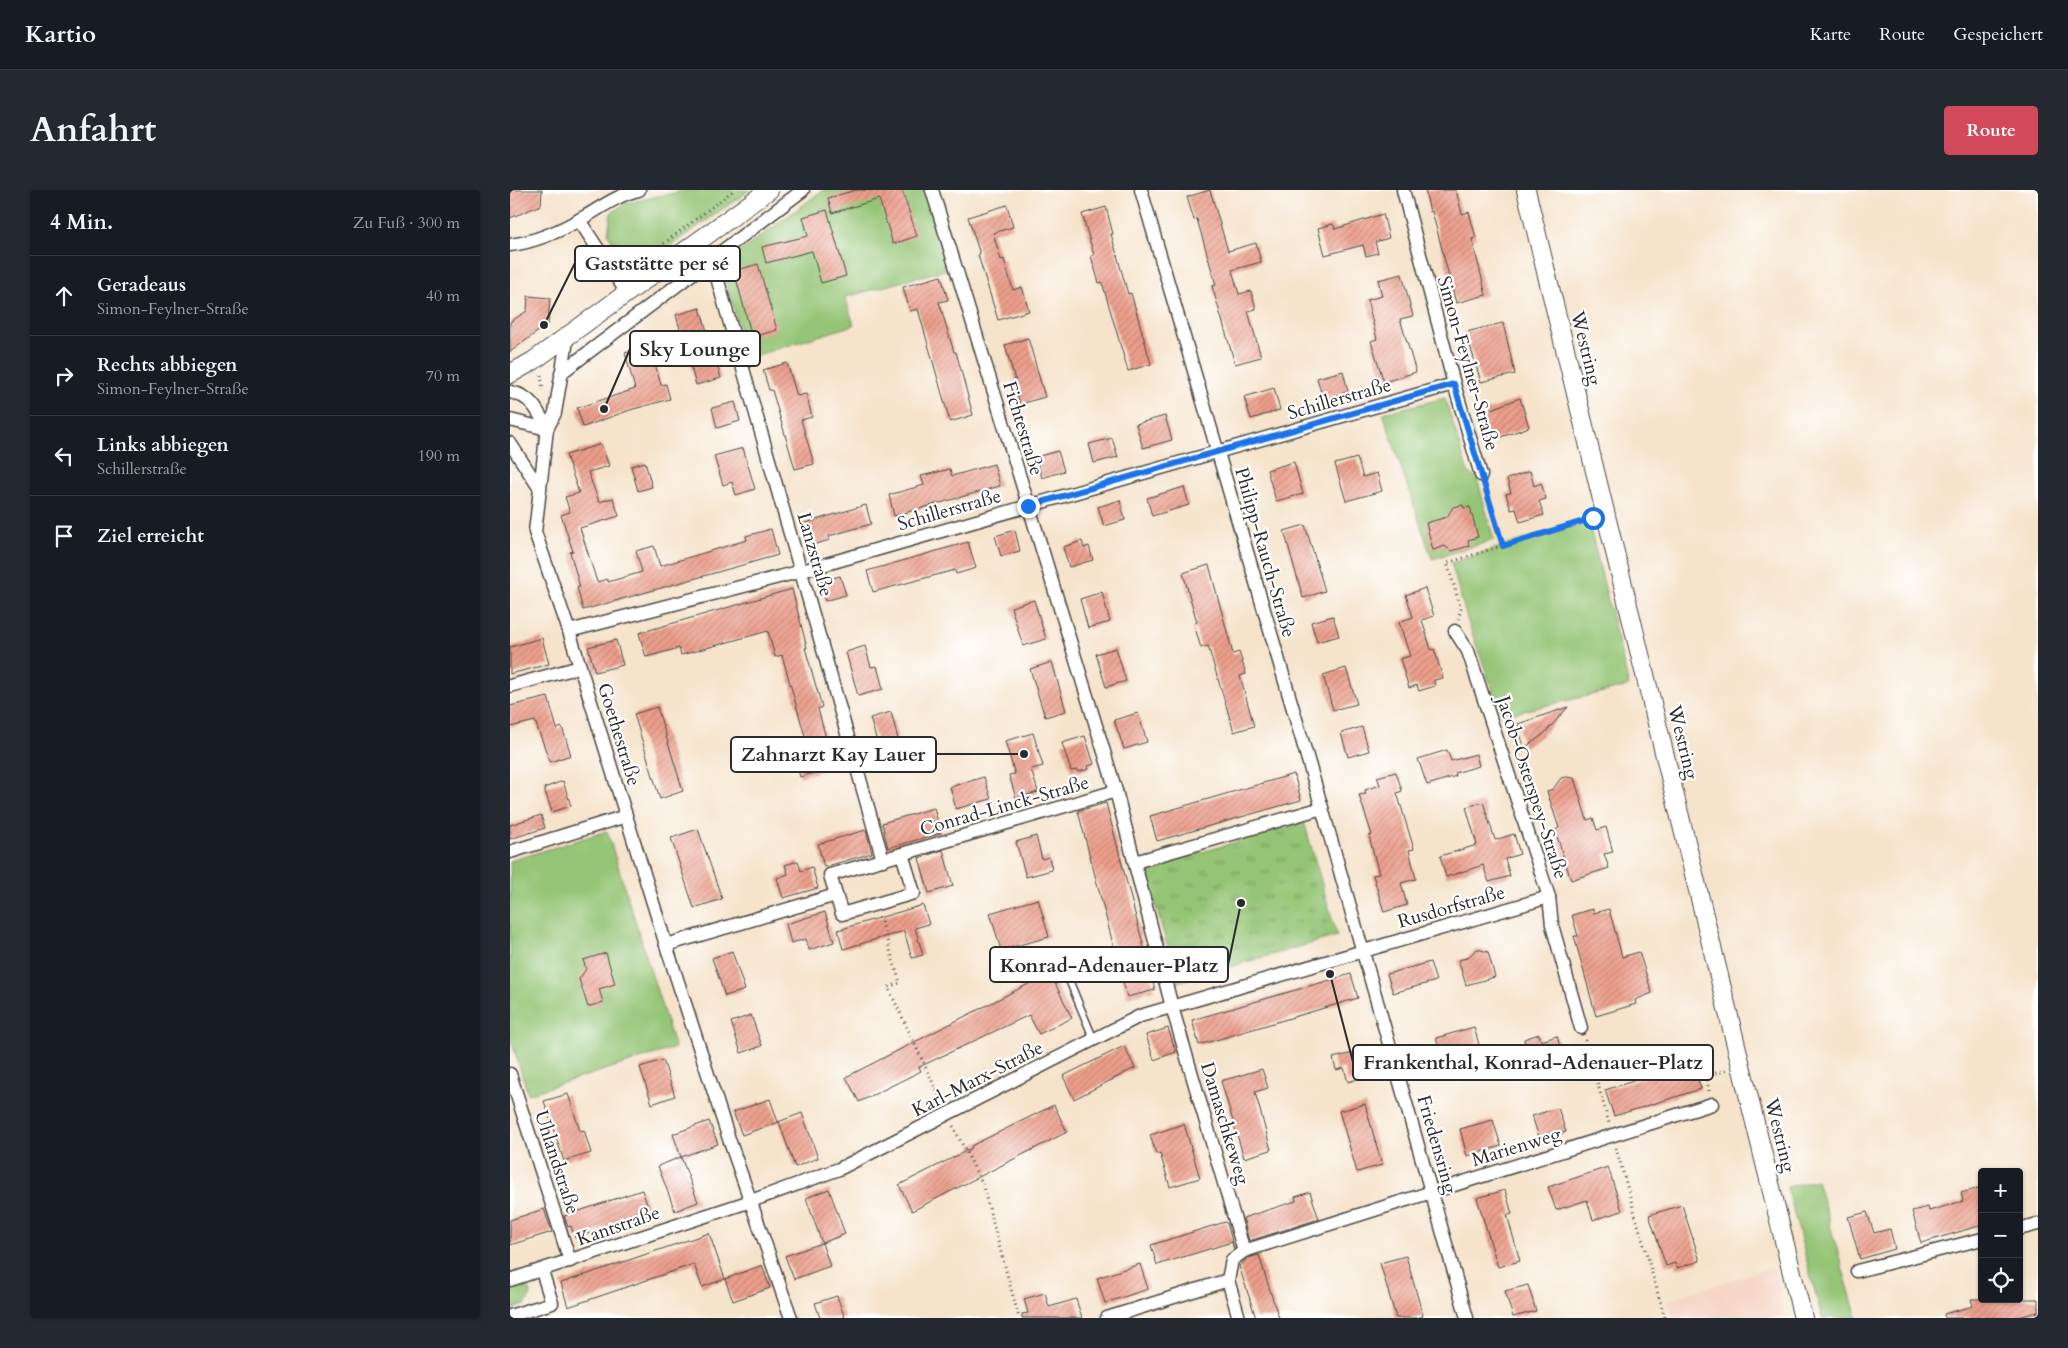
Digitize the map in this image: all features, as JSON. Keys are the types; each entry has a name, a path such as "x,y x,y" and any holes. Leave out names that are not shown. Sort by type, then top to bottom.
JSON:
{"main road":[{"path":"510,374 533,361 624,288 769,190"},
{"name":"Westring","path":"1526,190 1803,1313"}],"street":[{"path":"510,245 548,235 626,193 639,190"},
{"path":"561,373 803,190"},
{"name":"Fichtestraße","path":"932,190 1116,791 1135,862"},
{"name":"Philipp-Rauch-Straße","path":"1141,190 1322,808"},
{"name":"Simon-Feylner-Straße","path":"1403,190 1454,384 1481,476"},
{"path":"578,220 624,288"},
{"name":"Lanzstraße","path":"712,260 802,570 883,860"},
{"name":"Goethestraße","path":"568,334 555,413 547,429 535,532 569,632 729,1139 791,1318"},
{"name":"Schillerstraße","path":"569,632 802,570 1454,384"},
{"path":"510,392 529,399 547,429"},
{"path":"510,420 547,429"},
{"path":"510,443 540,489"},
{"name":"Jacob-Osterspey-Straße","path":"1455,631 1468,650 1549,897 1552,925 1581,1028"},
{"path":"510,686 580,667"},
{"name":"Conrad-Linck-Straße","path":"902,854 914,893 842,914 830,875 1116,791"},
{"path":"1135,862 1322,808"},
{"name":"Friedensring","path":"1322,808 1467,1318"},
{"path":"510,852 626,816"},
{"name":"Damaschkeweg","path":"1135,862 1172,1007 1244,1251"},
{"path":"666,944 836,895"},
{"name":"Rusdorfstraße","path":"1172,1007 1549,897"},
{"name":"Karl-Marx-Straße","path":"751,1201 839,1169 1140,1016 1172,1007"},
{"name":"Uhlandstraße","path":"510,1074 570,1261"},
{"name":"Marienweg","path":"1244,1251 1712,1104"},
{"name":"Kantstraße","path":"510,1280 751,1201"},
{"path":"2023,1228 2038,1224"},
{"path":"1857,1271 1978,1240"},
{"path":"1240,1318 1228,1280 1232,1260 1244,1251"},
{"path":"510,1316 552,1302 542,1271"},
{"path":"1107,1318 1228,1280"}],"lane":[{"path":"1064,968 1094,1040"}],"path":[{"path":"624,288 635,264 734,190"},
{"name":"Simon-Feylner-Straße","path":"1481,476 1503,546"},
{"path":"1455,631 1461,608 1447,563 1593,518"},
{"path":"876,905 900,983 888,987 947,1114 982,1183 1019,1318"},
{"path":"1581,1028 1665,1318"},
{"path":"1712,1104 1706,1076 1729,1069"}],"shaded area":[{"path":"1773,1267 1786,1318 1673,1318 1667,1300"}],"green space":[{"path":"688,190 750,190 636,270 616,247 608,234 611,213 626,203"},
{"path":"823,190 925,190 948,269 845,297 854,325 748,358 721,266"},
{"path":"1445,398 1468,472 1477,478 1494,540 1432,559 1383,413"},
{"path":"1588,519 1629,686 1502,716 1468,622 1451,563"},
{"path":"1304,822 1337,936 1178,982 1145,869"},
{"path":"607,831 675,1048 528,1094 510,1037 510,861"},
{"path":"1817,1180 1857,1318 1822,1318 1787,1187"},
{"path":"518,1283 527,1287 530,1291 530,1297 525,1305 510,1310 510,1285"}],"building":[{"path":"510,190 542,190 541,205 510,218"},
{"path":"856,190 902,190 917,236 893,244 879,199 832,213 828,198"},
{"path":"1210,190 1228,251 1256,243 1261,262 1232,270 1239,294 1251,291 1256,309 1248,311 1261,357 1235,364 1212,286 1216,285 1197,219 1194,220 1187,197"},
{"path":"1425,190 1456,190 1462,214 1469,212 1476,238 1472,239 1486,295 1456,303"},
{"path":"1007,205 1013,227 993,233 1001,260 1004,259 1013,290 1022,287 1029,311 998,320 968,217"},
{"path":"1106,207 1113,234 1111,234 1128,294 1131,293 1151,364 1128,371 1102,282 1099,283 1091,256 1094,255 1082,214"},
{"path":"827,210 846,276 821,283 812,251 766,263 762,247 808,236 803,217"},
{"path":"1383,214 1389,238 1375,242 1378,253 1366,256 1363,245 1325,255 1318,228 1333,224 1335,229"},
{"path":"758,264 777,330 752,337 734,271"},
{"path":"1402,274 1413,316 1400,319 1416,372 1384,382 1371,341 1377,339 1367,300 1382,296 1378,280"},
{"path":"941,276 948,300 939,302 954,352 956,352 973,415 950,422 918,309 910,311 903,287"},
{"path":"528,296 550,298 548,324 510,352 510,322 527,311"},
{"path":"700,308 721,378 696,385 676,315"},
{"path":"1503,323 1515,374 1481,382 1466,332"},
{"path":"1028,338 1045,397 1020,404 1005,345"},
{"path":"650,346 661,385 666,384 670,399 630,410 583,427 577,408 635,389 625,353"},
{"path":"787,363 797,396 806,394 812,417 801,420 814,464 795,469 772,390 769,390 763,370"},
{"path":"1343,371 1348,392 1323,399 1317,378"},
{"path":"1274,388 1280,410 1251,419 1244,397"},
{"path":"1520,398 1529,427 1490,441 1481,413"},
{"path":"735,402 740,421 717,428 712,408"},
{"path":"1165,416 1172,440 1143,448 1136,424"},
{"path":"1112,438 1118,457 1094,463 1089,444"},
{"path":"601,444 609,466 588,472 599,502 613,498 619,516 580,528 597,582 608,579 608,582 642,572 636,551 654,546 660,566 747,540 746,536 771,529 778,555 583,610 577,587 580,587 570,552 573,551 561,515 570,512 565,497 579,493 566,455"},
{"path":"743,448 755,489 736,495 732,482 723,485 714,456"},
{"path":"1058,451 1064,471 1042,478 1036,457"},
{"path":"1357,458 1363,477 1377,473 1382,491 1346,501 1335,464"},
{"path":"645,462 652,487 638,491 631,466"},
{"path":"1294,462 1303,494 1276,501 1267,470"},
{"path":"994,464 1000,486 894,516 889,495 924,485 921,476 950,469 952,476"},
{"path":"1530,471 1534,486 1541,483 1546,499 1539,501 1544,515 1520,522 1516,509 1511,510 1506,494 1511,493 1507,479"},
{"path":"1184,487 1189,505 1152,516 1147,498"},
{"path":"1120,500 1125,520 1104,526 1098,507"},
{"path":"866,505 871,524 829,536 830,540 808,546 802,524"},
{"path":"1463,505 1464,508 1470,507 1478,537 1468,540 1469,546 1451,551 1445,546 1433,550 1426,523 1447,517 1453,507"},
{"path":"1305,525 1325,591 1303,598 1284,531"},
{"path":"1015,530 1020,551 1001,556 995,536"},
{"path":"1082,541 1084,548 1089,546 1093,560 1069,567 1063,547"},
{"path":"968,542 976,568 956,574 955,570 873,592 867,571"},
{"path":"1209,565 1233,654 1239,652 1246,674 1240,676 1254,726 1234,732 1208,646 1201,648 1194,624 1197,622 1183,573"},
{"path":"840,576 846,595 825,601 819,582"},
{"path":"1425,588 1434,616 1422,620 1431,650 1434,649 1443,678 1434,680 1435,686 1419,691 1417,685 1409,688 1400,659 1410,656 1399,622 1413,617 1406,595"},
{"path":"792,589 807,648 805,648 822,707 818,709 834,767 800,777 795,758 810,754 782,655 775,657 768,631 681,655 679,648 646,657 639,633"},
{"path":"1102,592 1110,622 1088,628 1080,599"},
{"path":"1034,600 1046,639 1023,646 1011,607"},
{"path":"1333,616 1339,636 1317,642 1311,622"},
{"path":"542,638 549,664 510,674 510,647"},
{"path":"616,640 623,665 595,672 588,647"},
{"path":"865,646 871,667 877,666 883,689 858,696 846,652"},
{"path":"1116,648 1126,681 1106,687 1096,654"},
{"path":"1052,662 1066,711 1045,717 1030,669"},
{"path":"1346,668 1357,704 1333,710 1323,675"},
{"path":"548,697 557,729 562,727 571,755 550,762 535,721 510,727 510,706"},
{"path":"657,707 683,791 660,799 634,714"},
{"path":"1568,707 1544,734 1524,748 1518,724"},
{"path":"891,712 898,739 878,745 870,718"},
{"path":"1138,713 1147,742 1124,749 1114,720"},
{"path":"1362,727 1369,751 1348,757 1341,733"},
{"path":"1033,733 1043,766 1031,769 1038,792 1016,798 1009,775 1015,774 1005,741"},
{"path":"1085,736 1094,764 1088,766 1089,769 1078,772 1077,770 1071,771 1062,743"},
{"path":"1447,750 1451,761 1476,754 1479,766 1455,773 1456,776 1427,785 1418,759"},
{"path":"1396,772 1402,791 1397,793 1414,849 1409,850 1416,879 1401,883 1407,905 1384,912 1373,875 1379,874 1369,836 1372,835 1359,795 1366,794 1365,790 1380,785 1377,777"},
{"path":"1294,774 1301,800 1157,841 1150,816"},
{"path":"984,777 991,799 956,809 950,787"},
{"path":"1561,778 1574,778 1587,820 1593,818 1597,830 1606,827 1613,852 1604,854 1609,868 1571,880 1555,830 1559,828 1547,791 1553,789"},
{"path":"563,781 571,806 552,812 544,788"},
{"path":"1483,802 1495,840 1514,834 1520,854 1505,859 1510,876 1489,882 1483,865 1446,877 1440,856 1477,845 1466,807"},
{"path":"1106,803 1155,990 1127,997 1078,811"},
{"path":"934,808 941,833 888,848 882,823"},
{"path":"541,815 545,828 510,839 510,825"},
{"path":"698,829 722,899 694,908 671,838"},
{"path":"866,830 872,853 824,867 818,844"},
{"path":"1036,836 1042,859 1049,857 1052,870 1026,877 1016,842"},
{"path":"943,850 953,886 929,893 919,858"},
{"path":"798,861 801,871 812,867 818,888 783,898 777,878 788,874 785,865"},
{"path":"1038,899 1049,937 1001,950 990,913"},
{"path":"923,905 929,924 915,928 923,955 912,958 904,931 843,949 838,930"},
{"path":"1593,909 1594,913 1609,909 1622,957 1639,952 1652,993 1635,1000 1636,1004 1596,1016 1574,936 1578,936 1572,915"},
{"path":"825,912 834,942 809,950 806,939 791,943 786,924"},
{"path":"1477,949 1488,952 1495,977 1466,985 1458,960 1467,958"},
{"path":"732,951 745,990 725,996 712,958"},
{"path":"606,953 615,984 599,989 603,1002 588,1007 579,979 586,969 583,960"},
{"path":"1430,962 1436,981 1393,993 1387,974"},
{"path":"1050,973 1072,1018 1039,1034 1029,1015 919,1067 921,1071 859,1102 846,1077"},
{"path":"1351,974 1358,998 1199,1045 1192,1020"},
{"path":"751,1015 762,1046 741,1053 731,1022"},
{"path":"1474,1027 1485,1066 1447,1077 1436,1038"},
{"path":"1168,1028 1176,1052 1154,1060 1146,1035"},
{"path":"1539,1034 1541,1041 1557,1036 1562,1054 1549,1058 1550,1065 1531,1070 1524,1039"},
{"path":"1124,1046 1135,1068 1074,1099 1063,1076"},
{"path":"1353,1053 1355,1061 1362,1059 1367,1076 1348,1082 1344,1068 1336,1070 1333,1058"},
{"path":"663,1060 675,1096 652,1104 640,1067"},
{"path":"1692,1060 1701,1089 1614,1116 1605,1090"},
{"path":"1262,1069 1268,1088 1255,1092 1271,1150 1244,1158 1221,1081"},
{"path":"568,1094 580,1131 584,1130 591,1153 564,1161 544,1101"},
{"path":"770,1099 778,1122 802,1113 818,1158 795,1167 779,1122 742,1135 733,1112"},
{"path":"1365,1104 1382,1165 1357,1172 1339,1111"},
{"path":"1054,1105 1067,1132 912,1211 899,1185 972,1148 971,1146"},
{"path":"1558,1108 1566,1132 1540,1140 1532,1116"},
{"path":"1493,1120 1501,1146 1467,1156 1460,1129"},
{"path":"709,1121 718,1144 681,1157 673,1134"},
{"path":"1184,1124 1200,1178 1170,1187 1160,1153 1156,1154 1150,1135"},
{"path":"681,1157 698,1202 675,1211 658,1166"},
{"path":"1608,1167 1622,1211 1593,1220 1587,1200 1556,1210 1548,1187"},
{"path":"1978,1188 1978,1226 1921,1243 1912,1211 1928,1207 1929,1211 1963,1201 1961,1193"},
{"path":"829,1189 845,1234 822,1243 806,1198"},
{"path":"642,1190 650,1213 575,1238 571,1226 568,1227 564,1216"},
{"path":"1505,1190 1512,1214 1507,1215 1520,1261 1498,1267 1477,1198"},
{"path":"1310,1192 1319,1219 1249,1241 1243,1218 1296,1201 1295,1197"},
{"path":"1682,1205 1700,1261 1677,1268 1675,1263 1666,1266 1649,1215"},
{"path":"544,1209 552,1232 510,1245 510,1220"},
{"path":"1867,1212 1874,1233 1890,1229 1895,1249 1860,1259 1848,1217"},
{"path":"1225,1222 1227,1223 1234,1249 1232,1242 1157,1265 1151,1245"},
{"path":"709,1233 725,1279 702,1287 694,1264 568,1307 561,1283"},
{"path":"822,1243 830,1266 794,1279 785,1256"},
{"path":"1259,1255 1279,1318 1256,1318 1239,1266 1248,1258"},
{"path":"1406,1256 1423,1316 1396,1318 1380,1263"},
{"path":"1140,1264 1148,1289 1105,1303 1097,1278"},
{"path":"762,1265 770,1288 733,1301 725,1279"},
{"path":"1528,1285 1536,1311 1513,1317 1505,1291"},
{"path":"1045,1293 1049,1307 1076,1299 1082,1318 1022,1318 1022,1314 1028,1313 1024,1299"},
{"path":"837,1296 845,1318 820,1318 815,1303"},
{"path":"1971,1299 1978,1299 1978,1303 2023,1303 2023,1299 2038,1299 2038,1312 2014,1318 1945,1318 1944,1314 1973,1306"}],"place":[{"name":"Gaststätte per sé","path":"544,325"},
{"name":"Sky Lounge","path":"604,409"},
{"name":"Zahnarzt Kay Lauer","path":"1024,754"},
{"name":"Konrad-Adenauer-Platz","path":"1241,903"},
{"name":"Frankenthal, Konrad-Adenauer-Platz","path":"1330,974"}],"route":[{"path":"1028,506 1454,384 1503,546 1593,518"}]}
